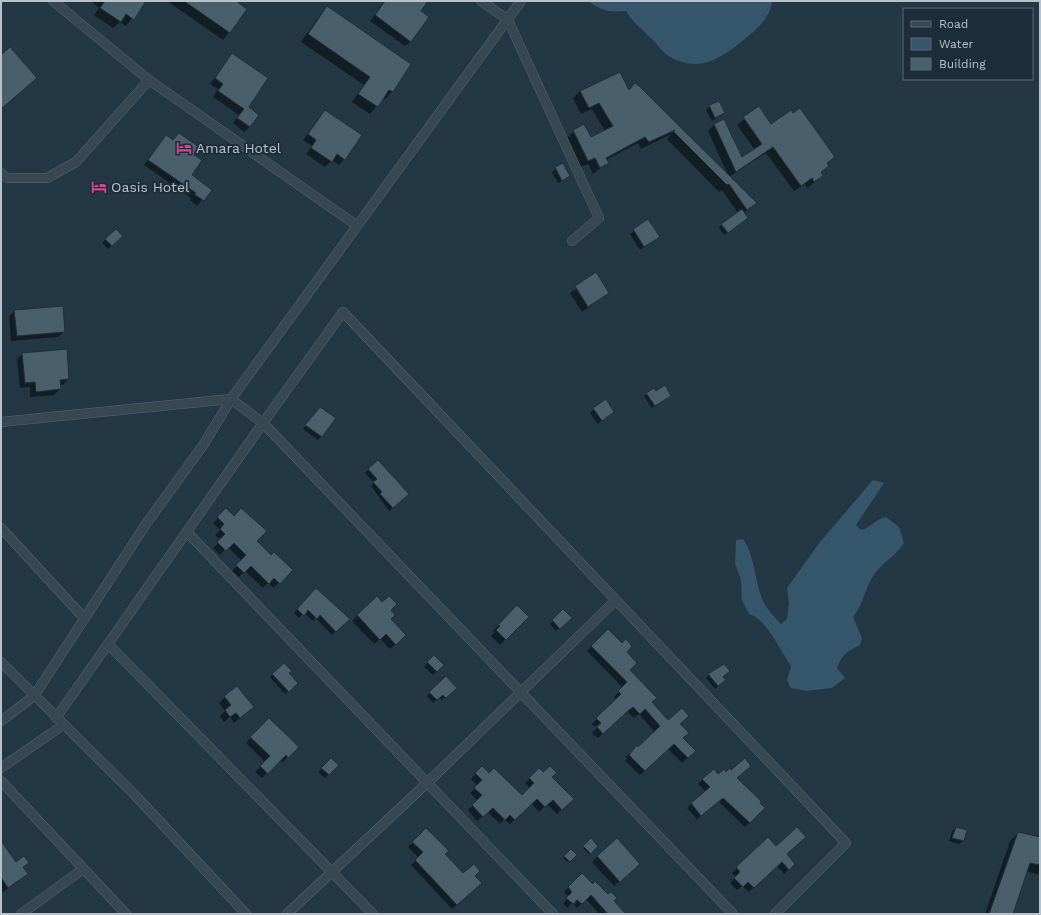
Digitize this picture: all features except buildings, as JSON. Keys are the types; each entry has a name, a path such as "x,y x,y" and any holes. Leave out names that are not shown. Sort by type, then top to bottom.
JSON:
{"street":[{"path":"53,1 149,80 356,225"},
{"path":"481,1 508,20 599,218 572,241"},
{"path":"1,721 34,696 146,524 204,444 230,399 521,1"},
{"path":"1,173 7,178 47,178 76,162 149,80"},
{"path":"56,718 263,423 343,312 615,601 846,843 775,914"},
{"path":"1,422 230,399 263,423 733,914"},
{"path":"1,528 84,618"},
{"path":"187,532 553,914"},
{"path":"287,914 427,783 520,691 615,601"},
{"path":"108,645 373,914"},
{"path":"1,662 134,794 246,914"},
{"path":"1,768 63,725"},
{"path":"1,781 126,914"},
{"path":"21,914 83,869"}],"water":[{"path":"588,1 772,1 769,12 756,30 720,57 711,61 692,64 681,62 667,55 635,23 626,11 606,10"},
{"path":"873,480 884,483 856,525 861,530 865,529 879,519 886,517 899,527 904,543 872,577 860,606 853,617 862,638 860,645 846,654 839,663 837,668 845,678 832,688 806,691 791,688 787,680 791,666 773,636 761,622 749,614 742,600 741,580 735,563 736,540 743,539 747,546 753,562 761,597 765,605 781,624 787,619 789,603 787,588 820,542"}],"place":[{"name":"Amara Hotel","path":"184,148"},
{"name":"Oasis Hotel","path":"99,187"}]}
